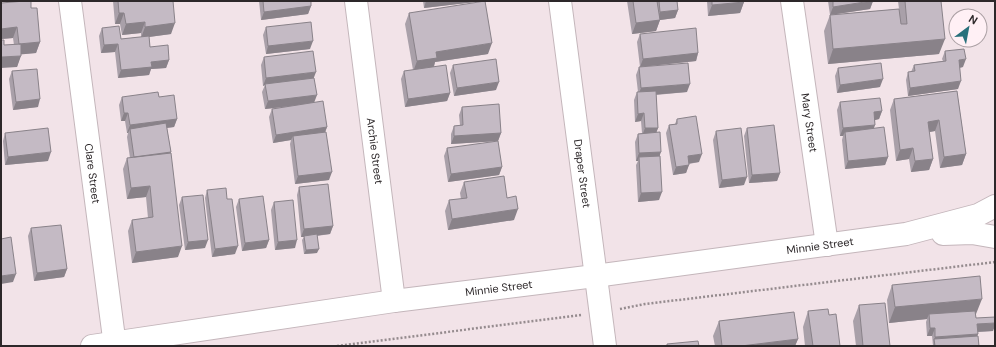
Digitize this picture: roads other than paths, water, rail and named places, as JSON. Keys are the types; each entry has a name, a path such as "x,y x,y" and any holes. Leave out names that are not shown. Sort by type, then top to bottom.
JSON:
{"street":[{"name":"Clare Street","path":"70,1 114,345"},
{"name":"Archie Street","path":"356,1 394,301"},
{"name":"Draper Street","path":"560,1 605,346"},
{"name":"Mary Street","path":"792,1 827,245"},
{"name":"Minnie Street","path":"92,346 114,345 394,301 595,276 906,234 978,215 995,206"},
{"name":"Minnie Street","path":"906,234 933,235 972,233 995,237"}]}
